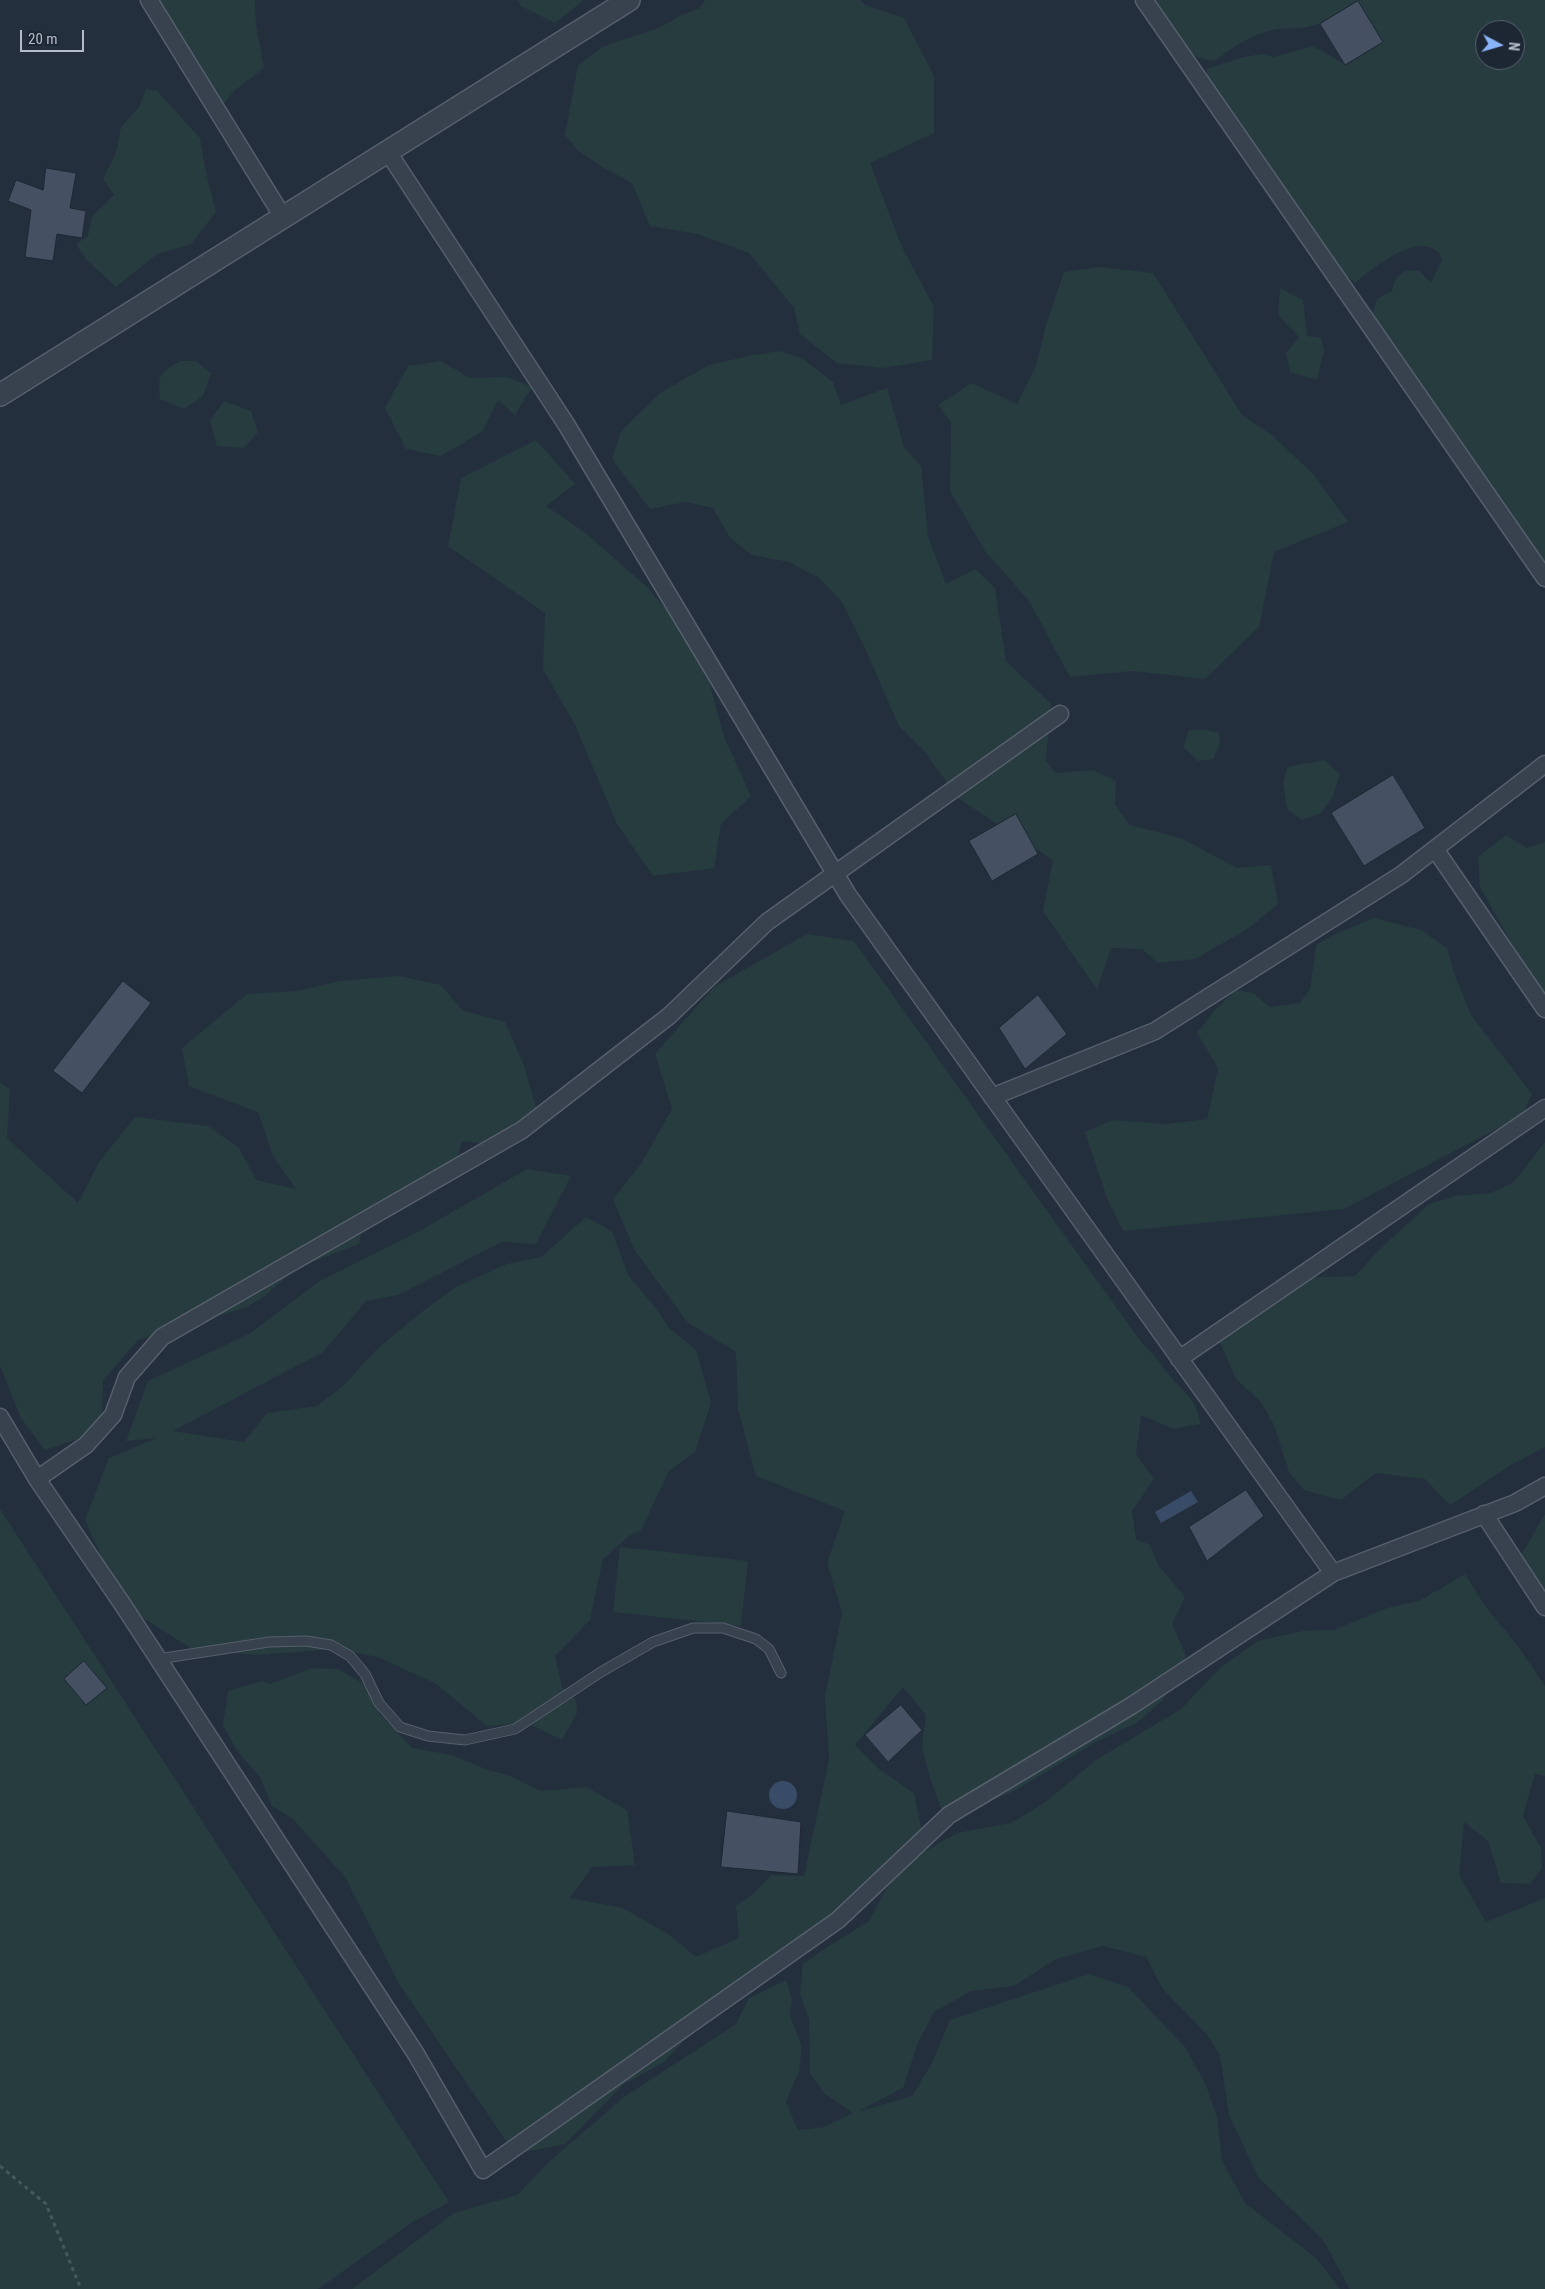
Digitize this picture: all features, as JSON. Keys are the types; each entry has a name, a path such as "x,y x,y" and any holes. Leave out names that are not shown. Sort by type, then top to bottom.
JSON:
{"street":[{"path":"149,0 283,218"},
{"path":"0,395 629,0"},
{"path":"1144,0 1545,578"},
{"path":"388,152 566,424 848,896 1179,1359 1334,1572"},
{"path":"37,1480 86,1445 113,1415 127,1378 162,1337 522,1130 669,1016 767,922 1060,714"},
{"path":"992,1097 1154,1031 1402,875 1545,764"},
{"path":"1435,849 1545,1009"},
{"path":"1179,1359 1545,1108"},
{"path":"0,1417 37,1480 158,1660 416,2054 483,2170 838,1920 949,1815 1131,1706 1334,1572 1514,1502 1545,1486"},
{"path":"1484,1514 1545,1607"}],"lane":[{"path":"158,1660 269,1642 306,1641 330,1645 350,1656 365,1674 380,1703 400,1727 428,1736 465,1740 515,1730 601,1672 644,1647 693,1628 723,1628 756,1639 769,1649 781,1673"}],"path":[{"path":"0,2166 46,2204 81,2289"}],"green space":[{"path":"140,0 255,0 256,25 264,68 234,91 214,115 147,7"},
{"path":"517,0 584,0 555,23 521,6"},
{"path":"705,0 860,0 865,5 904,18 934,76 934,133 870,163 901,245 934,307 932,360 883,368 837,363 800,334 794,308 749,253 698,234 650,226 632,183 578,151 565,135 578,65 604,46 656,29 700,8"},
{"path":"1152,0 1545,0 1545,573 1431,431 1437,417 1372,328 1373,312 1377,299 1392,291 1395,280 1405,270 1419,271 1431,283 1442,260 1440,253 1429,247 1410,248 1389,258 1355,283 1340,270 1209,84 1206,69 1244,57 1263,54 1274,57 1313,46 1346,65 1383,42 1358,1 1333,17 1313,26 1271,30 1254,36 1237,45 1215,61 1194,56 1175,44 1169,35 1160,11"},
{"path":"146,89 157,91 200,138 206,173 216,212 191,244 157,254 116,287 85,258 76,244 88,236 92,216 114,195 103,179 116,153 121,127 139,107"},
{"path":"1100,267 1153,273 1242,415 1273,436 1314,475 1348,522 1274,552 1259,627 1205,679 1133,671 1070,677 1029,601 985,551 950,491 951,423 938,405 972,383 1017,404 1036,366 1046,325 1064,272"},
{"path":"1280,288 1303,300 1307,336 1321,338 1324,351 1317,380 1290,372 1286,353 1299,337 1278,315"},
{"path":"781,351 803,359 833,382 841,405 887,388 904,447 921,466 928,537 946,584 975,569 995,588 1006,661 1051,704 1046,761 1056,773 1093,770 1116,781 1115,804 1130,825 1181,838 1237,868 1271,865 1278,904 1249,928 1195,959 1158,963 1142,949 1111,948 1097,990 1043,911 1053,860 959,799 924,751 899,726 864,646 842,602 819,578 789,562 752,555 730,538 713,508 685,502 650,509 612,459 621,431 660,393 709,365"},
{"path":"180,361 196,361 211,373 203,396 184,409 160,399 159,384 161,375"},
{"path":"441,361 470,378 507,377 532,387 515,415 498,400 483,431 441,456 406,449 385,408 408,366"},
{"path":"224,401 251,411 258,432 244,448 217,446 210,421"},
{"path":"536,440 575,484 546,506 583,531 646,586 700,648 724,737 751,796 721,824 714,868 653,876 617,824 575,725 543,669 545,613 448,546 461,478"},
{"path":"1189,730 1219,733 1220,743 1213,759 1198,761 1183,747"},
{"path":"1324,760 1340,774 1333,796 1321,813 1302,820 1287,809 1283,783 1287,768"},
{"path":"1506,835 1527,848 1545,842 1545,1015 1526,969 1480,887 1478,857"},
{"path":"1374,918 1421,930 1447,948 1454,973 1471,1015 1532,1094 1523,1115 1344,1209 1123,1231 1108,1201 1085,1132 1112,1120 1167,1124 1207,1119 1218,1068 1197,1033 1215,1010 1236,990 1253,993 1270,1007 1300,1003 1310,989 1316,945 1333,935"},
{"path":"807,934 854,941 1141,1342 1194,1403 1200,1424 1173,1429 1141,1415 1136,1455 1154,1479 1132,1511 1136,1539 1150,1545 1158,1565 1185,1597 1172,1624 1186,1656 1163,1700 1138,1722 1096,1742 1016,1790 984,1804 942,1811 930,1778 922,1747 926,1715 903,1687 855,1745 879,1769 914,1793 922,1833 903,1846 864,1895 705,2018 664,2062 623,2085 565,2144 515,2154 399,1984 345,1877 293,1819 272,1806 260,1777 237,1751 223,1725 228,1691 262,1681 270,1684 312,1668 338,1669 366,1685 380,1714 412,1748 452,1755 488,1770 508,1775 541,1791 586,1787 627,1810 635,1865 592,1867 570,1898 623,1908 668,1934 696,1957 739,1938 736,1906 754,1893 771,1875 804,1876 829,1760 825,1697 842,1613 827,1563 845,1511 756,1476 738,1409 736,1352 687,1322 634,1249 613,1199 641,1164 672,1109 655,1054 714,987"},
{"path":"398,976 441,985 462,1010 505,1022 524,1065 537,1111 492,1144 462,1141 452,1178 418,1197 366,1208 359,1244 295,1269 264,1297 245,1308 138,1340 103,1381 102,1431 45,1450 21,1418 0,1366 0,1083 10,1089 7,1138 78,1203 99,1162 135,1117 208,1126 239,1148 256,1180 296,1189 273,1156 258,1112 189,1086 182,1048 247,994 297,991 340,981"},
{"path":"1545,1142 1545,1447 1511,1465 1450,1505 1425,1479 1376,1473 1341,1500 1304,1490 1289,1472 1274,1425 1260,1401 1236,1379 1217,1336 1297,1278 1355,1276 1380,1249 1429,1204 1456,1196 1491,1193 1514,1182"},
{"path":"527,1169 571,1176 536,1244 502,1242 398,1295 366,1301 323,1352 173,1431 244,1442 267,1413 317,1406 343,1386 376,1350 419,1314 456,1287 507,1264 541,1257 586,1217 612,1231 628,1275 655,1307 669,1328 696,1350 711,1403 695,1452 669,1471 641,1530 629,1536 603,1559 590,1620 555,1656 562,1687 576,1700 577,1713 562,1740 527,1723 487,1726 436,1684 378,1657 335,1649 258,1655 195,1651 123,1605 85,1520 109,1458 157,1438 126,1441 148,1381 249,1334 318,1282 423,1229"},
{"path":"0,1509 449,2202 411,2223 318,2289 0,2289"},
{"path":"1545,1514 1545,1608 1518,1561"},
{"path":"620,1547 748,1561 741,1626 613,1612"},
{"path":"1465,1574 1485,1606 1518,1646 1545,1686 1545,1776 1535,1774 1523,1816 1541,1848 1542,1868 1530,1884 1501,1883 1488,1841 1464,1822 1459,1875 1486,1922 1545,1898 1545,2289 1350,2289 1323,2240 1258,2177 1229,2115 1220,2056 1208,2036 1162,1988 1146,1957 1103,1946 1056,1959 1014,1986 971,1991 934,2012 917,2045 903,2088 857,2112 912,2096 931,2065 950,2020 1089,1974 1128,1987 1185,2047 1206,2085 1217,2117 1222,2160 1245,2203 1316,2258 1340,2289 352,2289 454,2213 517,2195 551,2160 624,2097 736,2024 749,1998 786,1980 792,2000 790,2016 802,2047 799,2071 786,2102 798,2130 824,2127 853,2113 824,2093 810,2073 809,2019 800,1994 803,1964 869,1921 886,1889 912,1859 957,1833 1011,1823 1044,1803 1096,1760 1181,1709 1220,1668 1258,1641 1302,1631 1334,1630 1387,1608 1419,1601"}],"water":[{"path":"1191,1491 1198,1502 1161,1523 1155,1512"},
{"path":"783,1781 793,1785 797,1795 793,1805 783,1809 773,1805 769,1795 773,1785"}],"building":[{"path":"1358,1 1383,42 1345,65 1320,24"},
{"path":"46,168 76,173 70,208 86,211 82,238 57,234 53,261 25,257 31,210 8,201 16,180 43,190"},
{"path":"1393,775 1425,828 1364,866 1331,813"},
{"path":"1016,814 1038,854 992,881 969,841"},
{"path":"123,981 151,1003 82,1093 53,1071"},
{"path":"1038,995 1067,1034 1025,1069 999,1028"},
{"path":"1246,1490 1264,1516 1207,1561 1189,1527"},
{"path":"84,1661 107,1688 86,1705 64,1679"},
{"path":"901,1705 922,1730 888,1762 865,1735"},
{"path":"727,1811 801,1822 798,1874 721,1867"}]}
